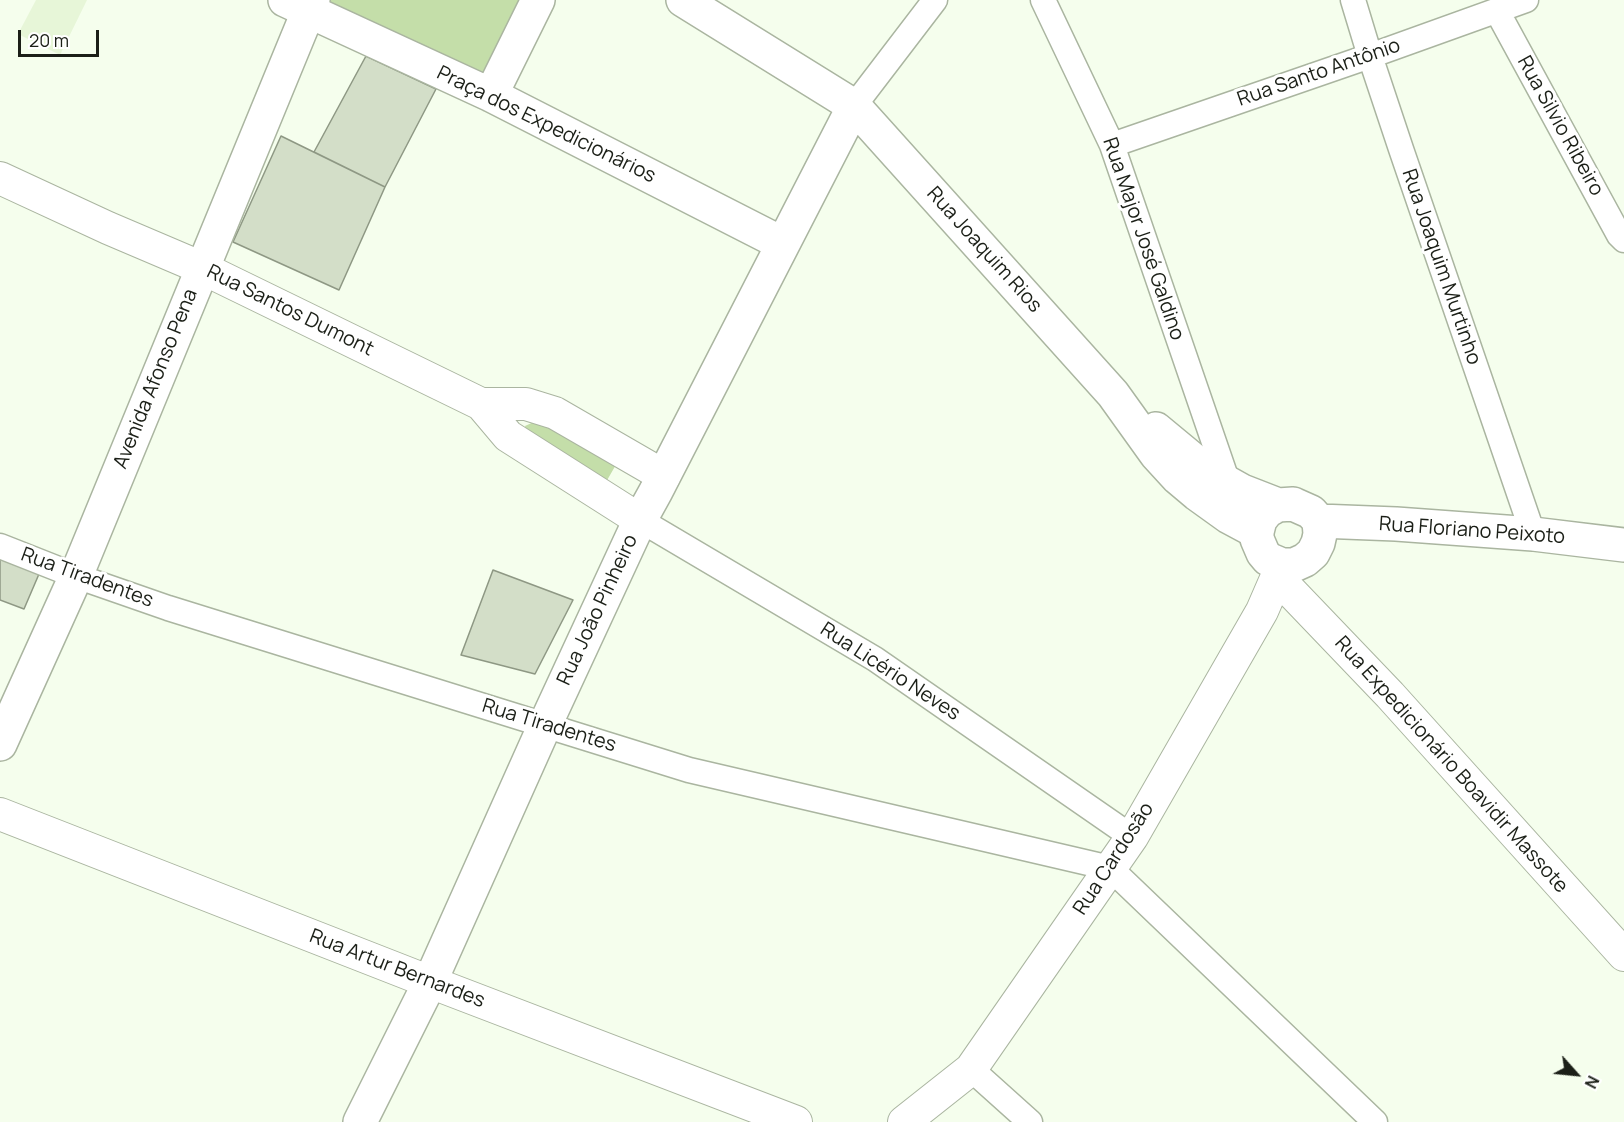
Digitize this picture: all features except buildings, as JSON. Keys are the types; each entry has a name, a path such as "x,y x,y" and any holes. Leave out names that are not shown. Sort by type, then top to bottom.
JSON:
{"main road":[{"path":"491,95 538,0"},
{"path":"683,0 854,106"},
{"name":"Praça dos Expedicionários","path":"302,4 491,95 783,244"},
{"name":"Avenida Afonso Pena","path":"0,744 76,576 202,268 302,4"},
{"name":"Rua João Pinheiro","path":"360,1122 430,982 640,520 854,106"},
{"name":"Rua Joaquim Rios","path":"854,106 1113,394 1156,454 1178,478 1229,517 1257,532"},
{"name":"Rua Joaquim Rios","path":"1113,394 1208,472 1242,491 1278,505"},
{"path":"1293,504 1311,512 1319,521 1320,534 1313,553 1305,560 1279,571 1263,553 1257,539 1260,520 1267,511 1278,505 1293,504"},
{"name":"Rua Floriano Peixoto","path":"1319,521 1533,534 1624,545"}],"street":[{"path":"854,106 935,0"},
{"name":"Rua Major José Galdino","path":"1043,0 1112,145 1228,483"},
{"name":"Rua Joaquim Murtinho","path":"1353,0 1533,534"},
{"name":"Rua Santo Antônio","path":"1112,145 1526,0"},
{"name":"Rua Silvio Ribeiro","path":"1497,11 1624,240"},
{"name":"Rua Santos Dumont","path":"0,178 202,268 481,404 508,436 640,520"},
{"name":"Rua Santos Dumont","path":"481,404 526,404 555,413 664,476"},
{"name":"Rua Licério Neves","path":"640,520 875,659 1132,837"},
{"name":"Rua Tiradentes","path":"0,546 76,576 168,608 689,770 1110,868"},
{"name":"Rua Cardosão","path":"904,1122 971,1069 1132,837 1262,611 1279,571"},
{"name":"Rua Expedicionário Boavidir Massote","path":"1279,571 1624,955"},
{"name":"Rua Artur Bernardes","path":"0,814 796,1122"},
{"path":"1110,868 1375,1122"},
{"path":"971,1069 1030,1122"}],"shaded area":[{"path":"36,0 87,0 60,55 18,34"}],"green space":[{"path":"302,0 519,0 479,80"},
{"path":"549,415 621,456 602,489 531,448 525,426"}]}
